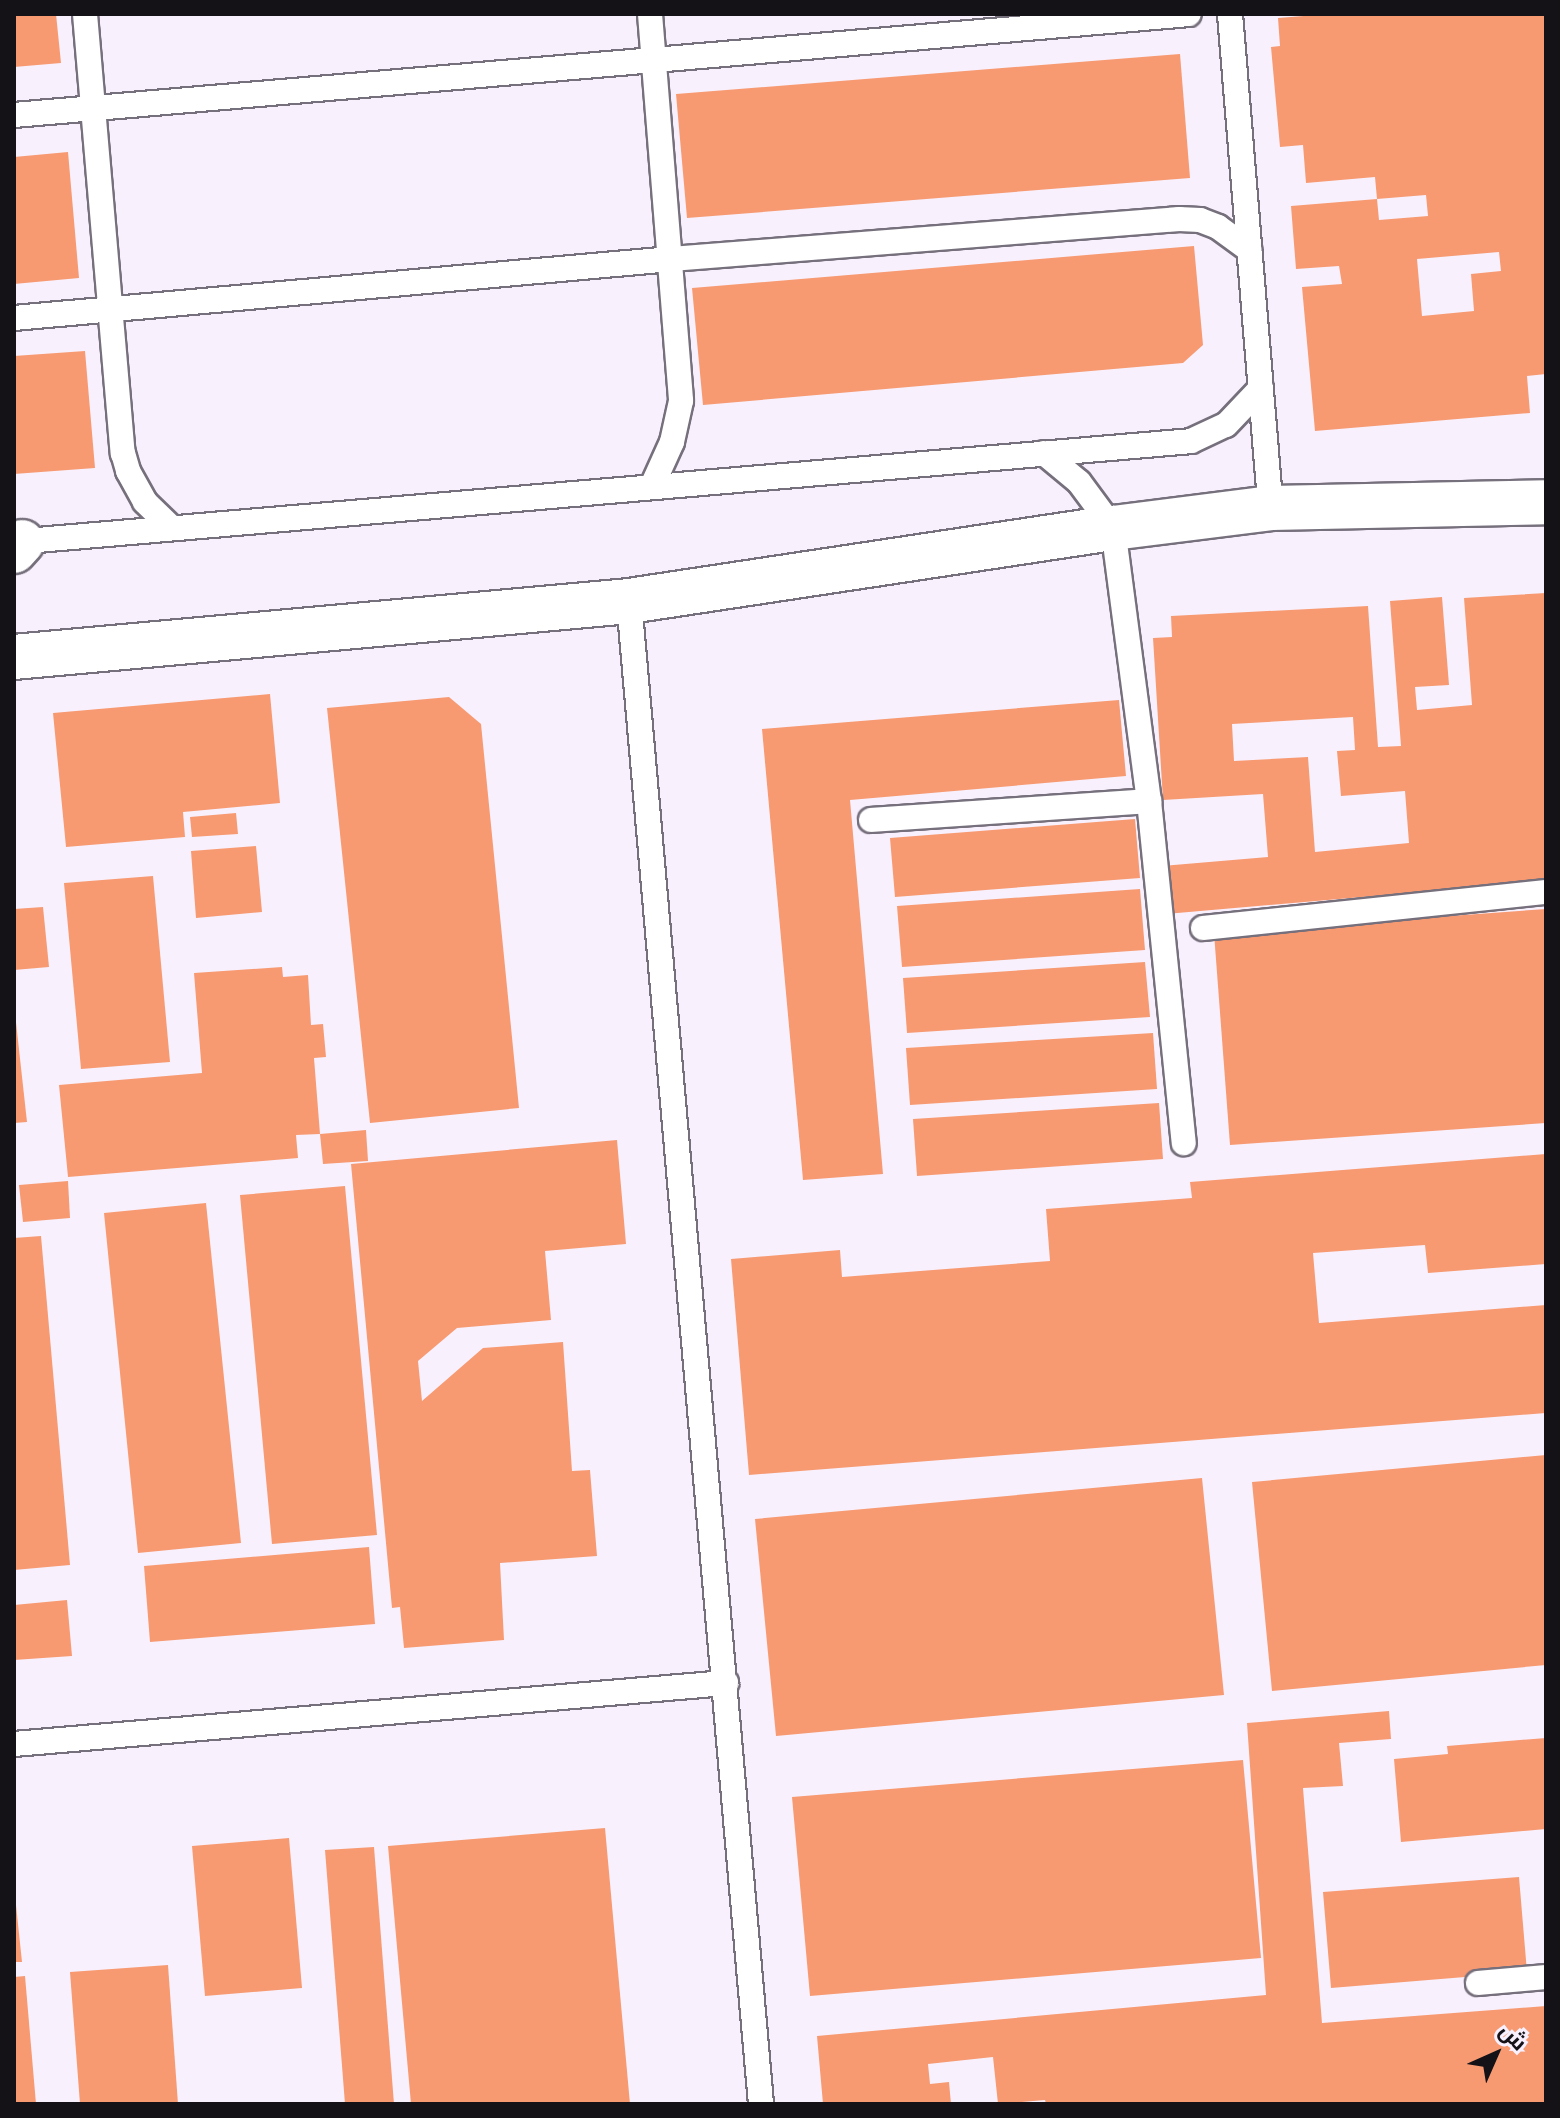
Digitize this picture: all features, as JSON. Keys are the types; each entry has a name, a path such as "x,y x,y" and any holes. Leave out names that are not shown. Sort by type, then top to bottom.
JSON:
{"street":[{"path":"14,657 629,601 1113,528 1271,508 1546,502"}],"lane":[{"path":"85,14 121,435 128,471 145,502 171,527"},
{"path":"650,14 681,401 672,442 652,486"},
{"path":"14,115 1189,14"},
{"path":"1230,14 1271,508"},
{"path":"14,318 671,259 1179,219 1200,220 1218,227 1250,250"},
{"path":"17,545 171,527 1191,441 1226,425 1261,388"},
{"path":"1044,453 1079,482 1113,528 1149,801 1184,1143"},
{"path":"629,601 761,2104"},
{"path":"871,820 1149,801"},
{"path":"1203,928 1546,892"},
{"path":"14,1744 726,1683"},
{"path":"1478,1983 1546,1977"}],"building":[{"path":"14,14 56,14 61,63 14,67"},
{"path":"1329,14 1546,14 1546,374 1527,376 1530,413 1315,431 1302,287 1342,284 1339,266 1296,269 1291,206 1377,199 1375,177 1306,183 1303,145 1280,147 1271,47 1280,46 1278,18","holes":["1426,195 1428,216 1379,220 1377,199","1499,252 1501,271 1471,274 1474,311 1422,316 1417,259"]},
{"path":"1180,54 1190,178 687,218 676,94"},
{"path":"68,152 79,278 14,284 14,157"},
{"path":"1194,246 1203,345 1183,363 703,405 692,288"},
{"path":"85,351 95,468 14,474 14,356"},
{"path":"1546,593 1546,881 1166,914 1162,866 1268,857 1263,794 1163,800 1153,638 1172,637 1171,616 1368,606 1378,747 1401,746 1390,601 1442,597 1449,685 1415,687 1417,710 1472,705 1464,598","holes":["1353,717 1355,750 1337,751 1341,796 1405,791 1409,843 1315,852 1308,757 1234,761 1232,724"]},
{"path":"270,694 280,803 183,812 185,837 66,847 53,713"},
{"path":"449,697 481,724 519,1108 370,1123 327,708"},
{"path":"1119,700 1126,776 850,800 883,1174 803,1180 762,729"},
{"path":"236,813 238,834 192,837 190,817"},
{"path":"1135,819 1140,878 895,897 890,838"},
{"path":"256,846 262,912 196,918 191,851"},
{"path":"153,876 170,1062 81,1069 64,883"},
{"path":"1140,889 1145,950 902,967 897,906"},
{"path":"43,907 49,967 14,970 14,909"},
{"path":"1546,909 1546,1123 1230,1145 1214,933"},
{"path":"1145,962 1150,1017 907,1033 903,978"},
{"path":"282,967 283,977 308,975 311,1025 323,1024 326,1057 314,1058 320,1134 296,1135 298,1158 68,1177 59,1085 202,1073 194,973"},
{"path":"14,1004 27,1122 14,1123"},
{"path":"1153,1033 1157,1089 910,1105 906,1048"},
{"path":"1159,1103 1163,1159 917,1176 913,1119"},
{"path":"366,1130 368,1161 323,1164 320,1134"},
{"path":"617,1140 626,1244 545,1251 551,1320 457,1328 418,1361 422,1401 483,1348 563,1342 572,1471 590,1470 597,1556 500,1563 504,1640 404,1648 400,1607 392,1608 351,1164"},
{"path":"1546,1154 1546,1264 1428,1273 1425,1245 1313,1253 1319,1323 1546,1305 1546,1413 749,1475 731,1259 840,1250 842,1277 1050,1261 1046,1209 1192,1198 1190,1182"},
{"path":"68,1181 70,1218 23,1222 19,1185"},
{"path":"345,1186 377,1535 272,1544 240,1195"},
{"path":"206,1203 241,1543 138,1553 104,1213"},
{"path":"41,1236 70,1565 14,1570 14,1238"},
{"path":"1546,1455 1546,1665 1272,1691 1252,1482"},
{"path":"1202,1478 1224,1695 776,1736 755,1519"},
{"path":"369,1547 375,1624 150,1642 144,1566"},
{"path":"67,1600 72,1656 14,1660 14,1605"},
{"path":"1389,1711 1391,1739 1339,1743 1343,1786 1303,1788 1322,2023 1546,2006 1546,2103 1046,2104 1045,2100 998,2104 993,2057 928,2064 930,2084 949,2082 951,2104 823,2104 817,2036 1266,1995 1247,1723"},
{"path":"1546,1738 1546,1829 1401,1842 1394,1759 1448,1754 1447,1746"},
{"path":"1243,1760 1261,1958 810,1996 792,1797"},
{"path":"605,1828 630,2104 411,2104 388,1846"},
{"path":"289,1838 302,1988 205,1996 192,1846"},
{"path":"374,1847 394,2104 345,2104 325,1850"},
{"path":"1519,1877 1527,1972 1331,1988 1323,1892"},
{"path":"14,1886 22,1962 14,1962"},
{"path":"168,1965 178,2104 80,2104 70,1972"},
{"path":"25,1976 36,2104 14,2104 14,1977"}]}
